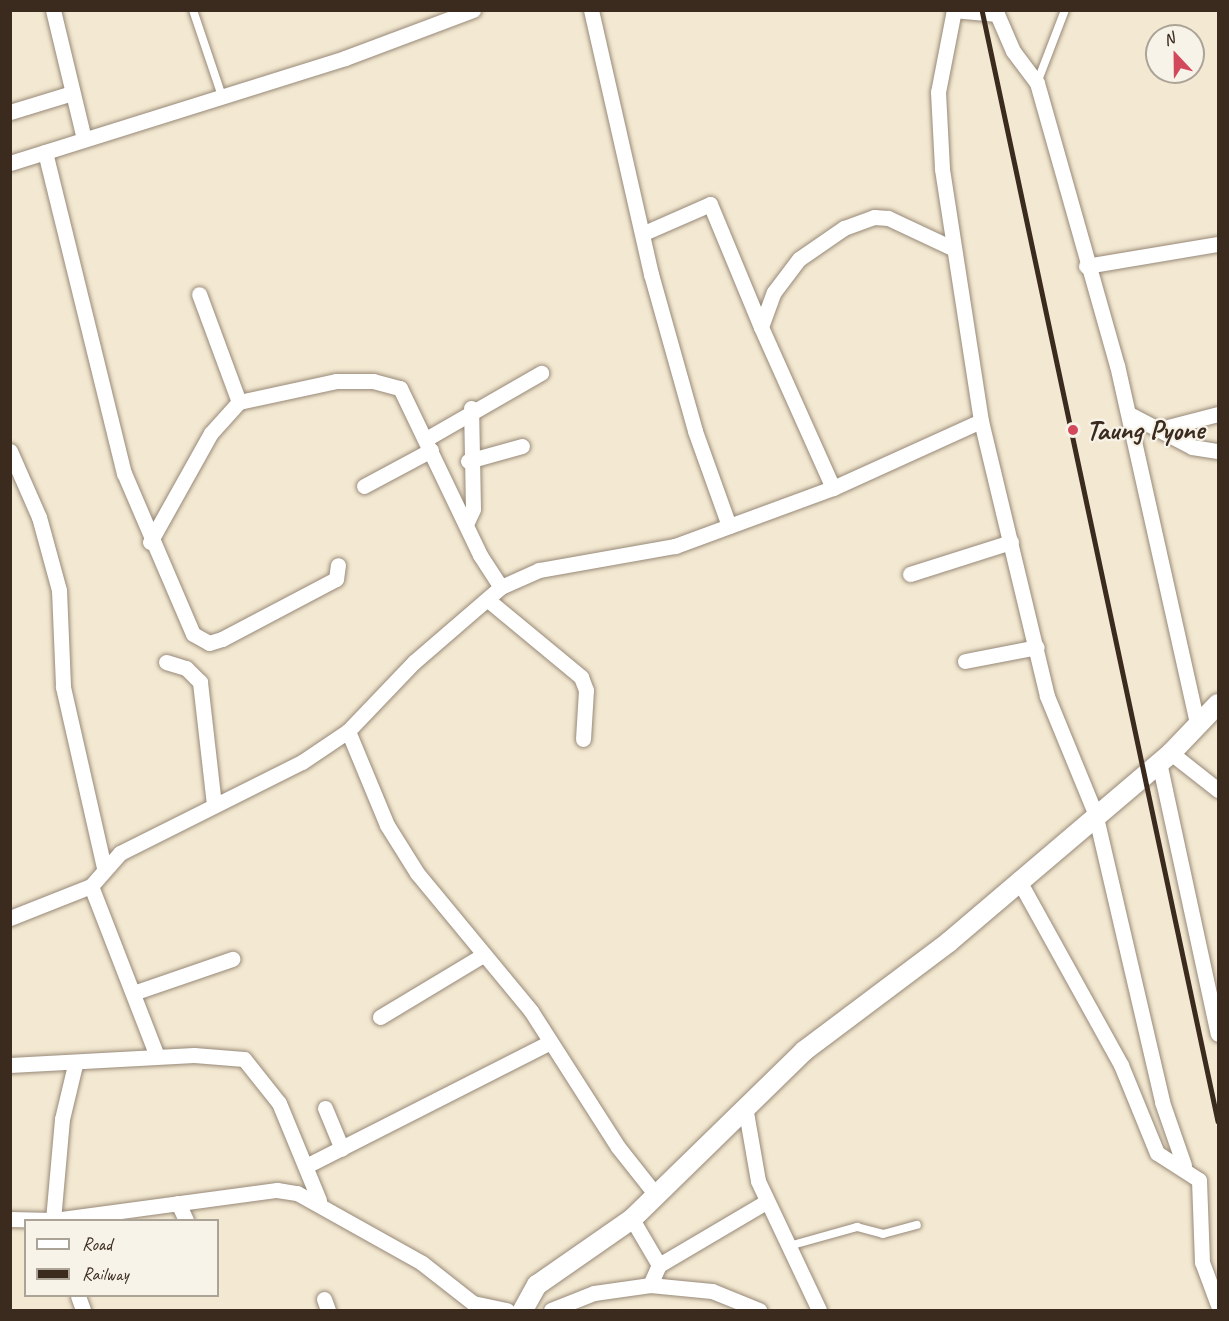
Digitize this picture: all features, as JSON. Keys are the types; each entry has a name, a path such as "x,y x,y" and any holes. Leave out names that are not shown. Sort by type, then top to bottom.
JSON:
{"street":[{"path":"53,10 84,139"},
{"path":"10,163 222,96 473,10"},
{"path":"591,10 644,233 695,430 729,526"},
{"path":"1198,726 1129,414 1086,266 1038,83 1013,51 996,12 953,13 938,92 950,247 981,421 1057,730 1095,813 1162,1102 1184,1165 1203,1190 1202,1262 1218,1305"},
{"path":"10,112 72,93"},
{"path":"45,152 109,422 150,542 185,623 200,641 209,643 336,579 338,566"},
{"path":"644,233 710,204 761,327 833,489"},
{"path":"761,327 783,275 844,228 888,218 950,247"},
{"path":"1086,266 1218,244"},
{"path":"199,294 239,402"},
{"path":"364,486 428,444 471,408 541,372"},
{"path":"150,542 211,433 239,402 336,381 390,383 400,388 467,522 480,555 501,587"},
{"path":"467,522 473,509 468,461 471,408"},
{"path":"1129,414 1192,447 1218,451"},
{"path":"1160,429 1218,414"},
{"path":"11,917 91,886 104,867 120,853 302,762 348,731 414,662 501,587 539,570 675,546 833,489 981,421"},
{"path":"468,461 522,446"},
{"path":"10,451 17,479 59,590 62,678 104,867"},
{"path":"910,574 1011,542"},
{"path":"488,600 581,678 586,690 583,739"},
{"path":"964,661 1037,647"},
{"path":"166,662 186,668 200,682 214,804"},
{"path":"523,1311 537,1285 632,1219 746,1112 804,1051 949,942 1095,813 1165,757 1218,705"},
{"path":"348,731 387,825 417,873 550,1042 618,1147 656,1195"},
{"path":"1165,757 1218,790"},
{"path":"1165,757 1218,1034"},
{"path":"1018,879 1121,1065 1157,1153 1166,1162 1184,1165"},
{"path":"91,886 136,992 156,1056"},
{"path":"380,1017 483,955"},
{"path":"136,992 232,958"},
{"path":"306,1166 550,1042"},
{"path":"10,1065 75,1065 156,1056 244,1059 279,1103 320,1200 327,1211 422,1263 473,1303 507,1311"},
{"path":"53,1219 62,1119 75,1065"},
{"path":"325,1108 342,1149"},
{"path":"746,1112 766,1202 819,1311"},
{"path":"67,1219 277,1190 320,1200"},
{"path":"650,1285 659,1264 766,1202"},
{"path":"178,1203 185,1219"},
{"path":"632,1219 659,1264"},
{"path":"551,1311 594,1293 650,1285 712,1291 759,1311"}],"lane":[{"path":"193,10 222,96"},
{"path":"1038,83 1065,10"},
{"path":"789,1246 857,1227 883,1234 917,1225"}],"railway":[{"path":"982,10 1218,1121"}],"place":[{"name":"Taung Pyone","path":"1073,430"}]}
